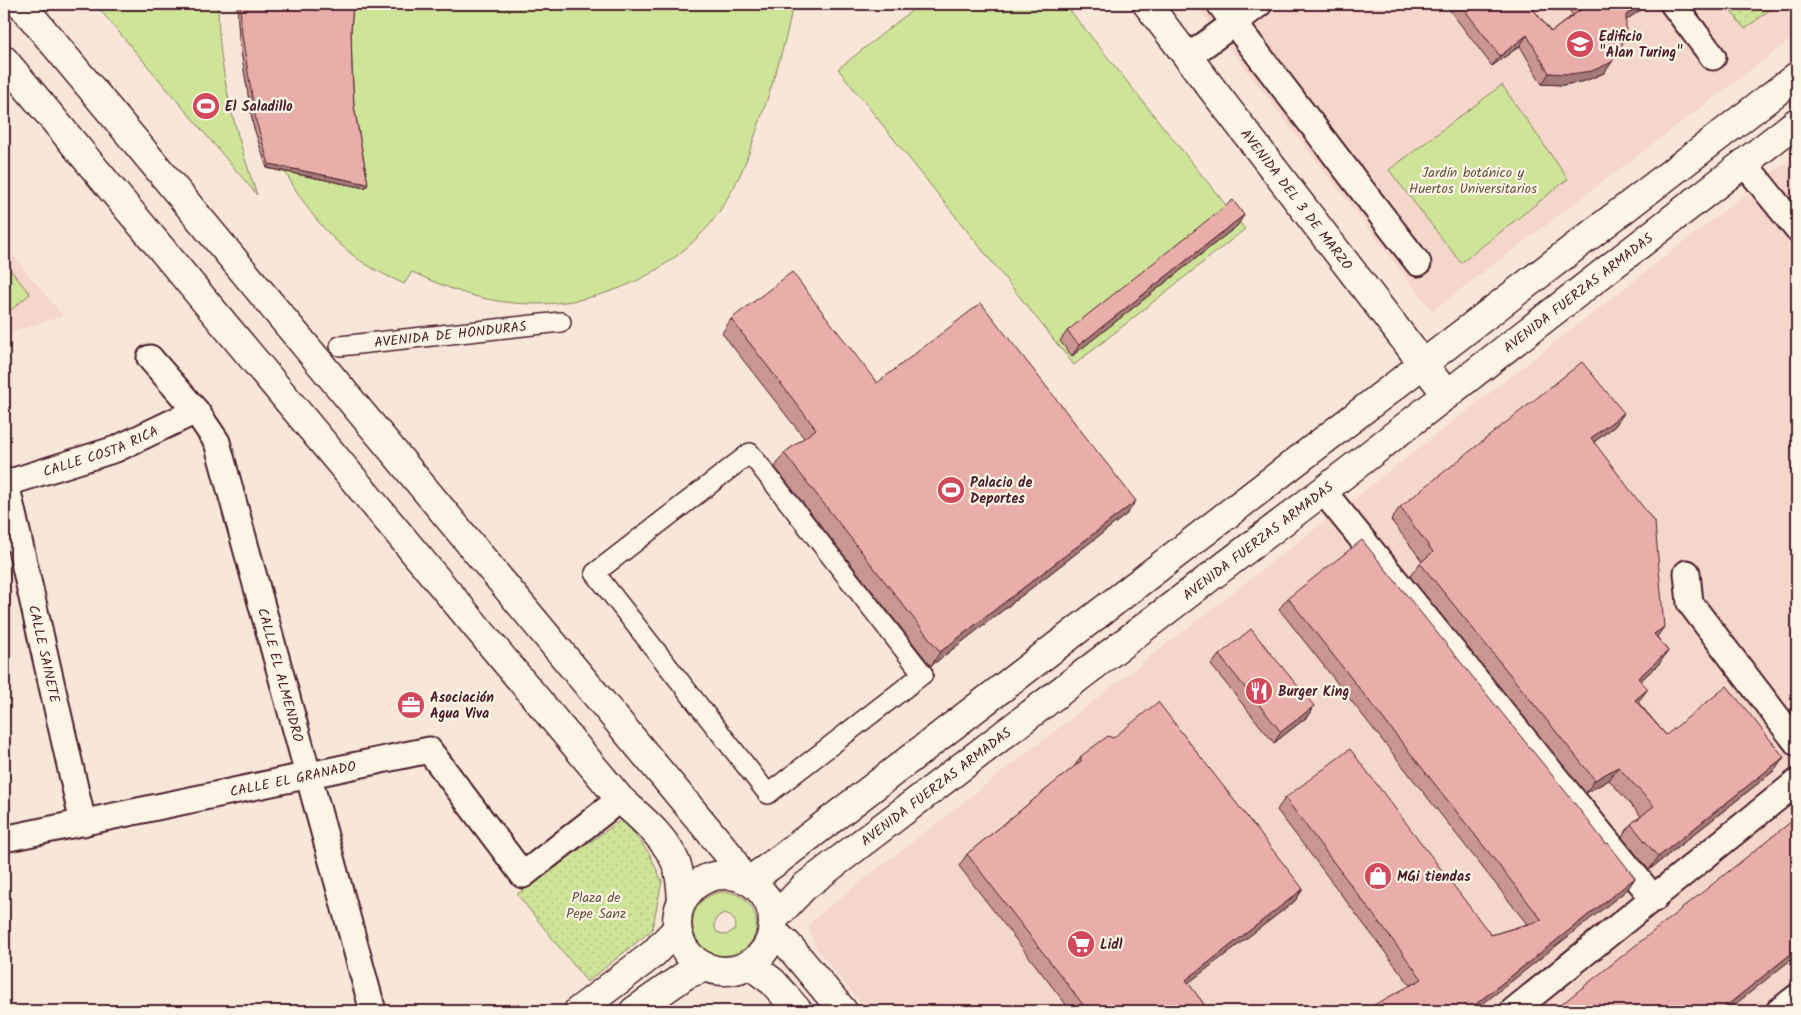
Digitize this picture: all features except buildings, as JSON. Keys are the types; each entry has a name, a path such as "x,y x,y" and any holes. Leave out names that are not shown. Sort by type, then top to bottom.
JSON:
{"main road":[{"path":"21,4 730,856 745,879 766,897 772,925 843,1011"},
{"name":"AVENIDA DEL 3 DE MARZO","path":"1147,4 1447,394"},
{"path":"4,60 620,799 652,829 676,862 681,878 682,901"},
{"path":"772,925 764,950 749,964 728,970 706,967 690,956 684,948 677,929 677,914 682,901 692,887 707,878 724,874 745,879 780,859 1797,76"},
{"name":"AVENIDA FUERZAS ARMADAS","path":"772,925 804,887 1323,491 1797,122"},
{"path":"1722,134 1744,163"},
{"path":"578,1011 652,954 677,929"},
{"path":"749,964 773,982 798,1011"},
{"path":"634,1011 687,974 706,967"}],"street":[{"path":"1188,57 1227,13 1259,4"},
{"path":"1673,4 1713,57"},
{"path":"1227,13 1418,263"},
{"path":"1744,163 1797,229"},
{"name":"AVENIDA DE HONDURAS","path":"340,346 561,322"},
{"name":"CALLE EL ALMENDRO","path":"150,358 196,412 218,442 373,1011"},
{"name":"CALLE COSTA RICA","path":"5,484 116,449 196,412"},
{"path":"750,452 923,674 768,794 595,572 750,452"},
{"name":"CALLE SAINETE","path":"5,484 83,823"},
{"path":"1323,491 1654,899"},
{"path":"1687,573 1690,603 1797,743"},
{"name":"CALLE EL GRANADO","path":"4,840 430,750 523,874 620,799"},
{"path":"1513,1011 1797,782"},
{"path":"1779,1011 1797,997"}],"shaded area":[{"path":"1195,4 1797,4 1797,35 1432,311"},
{"path":"1797,154 1797,1011 867,1011 815,947 808,925 821,913"},
{"path":"4,245 63,316 4,334"}],"green space":[{"name":"El Saladillo","path":"95,4 218,4 221,54 229,101 257,195"},
{"path":"237,4 793,4 781,55 749,153 734,186 707,227 677,255 653,272 628,285 573,301 544,304 516,303 477,297 449,288 412,272 404,284 367,265 331,236 302,200 286,173 267,168 253,125 239,39"},
{"path":"920,4 1065,4 1245,229 1074,365 838,69"},
{"path":"1725,4 1777,4 1745,29"},
{"name":"Jardín botánico y Huertos Universitarios","path":"1502,85 1568,179 1461,263 1389,170"},
{"path":"4,262 30,294 4,316"},
{"name":"Plaza de Pepe Sanz","path":"621,820 630,828 649,853 662,881 652,930 587,982 517,894"},
{"path":"720,892 734,894 745,900 753,909 756,920 756,932 751,942 742,950 729,955 715,954 704,949 697,940 693,929 693,917 698,906 706,898","holes":["724,913 730,915 736,923 734,930 726,935 717,932 714,925 717,917"]}],"place":[{"name":"Edificio \"Alan Turing\"","path":"1580,44"},
{"name":"El Saladillo","path":"206,106"},
{"name":"Palacio de Deportes","path":"951,490"},
{"name":"Burger King","path":"1259,691"},
{"name":"Asociación Agua Viva","path":"411,705"},
{"name":"MGi tiendas","path":"1378,876"},
{"name":"Lidl","path":"1081,944"}]}
